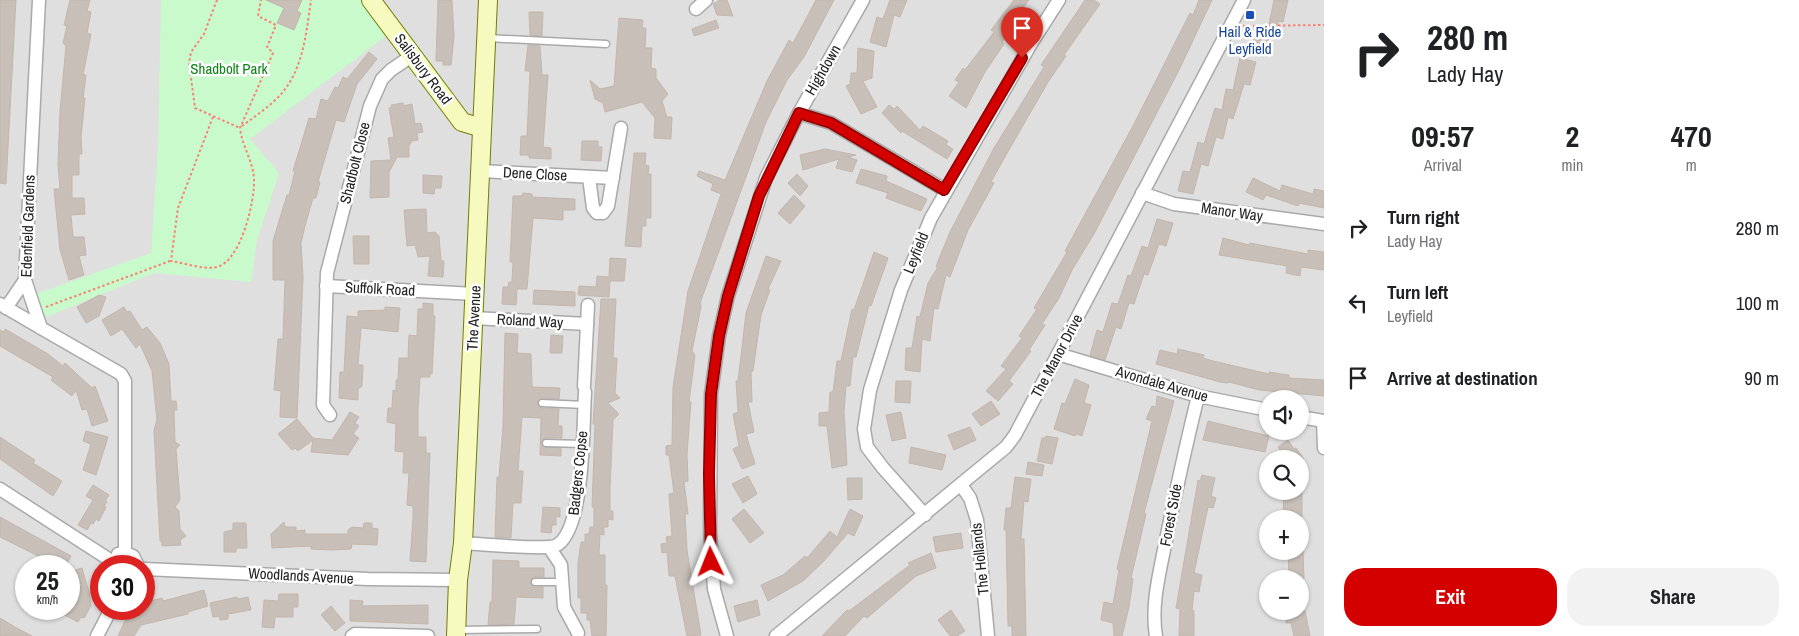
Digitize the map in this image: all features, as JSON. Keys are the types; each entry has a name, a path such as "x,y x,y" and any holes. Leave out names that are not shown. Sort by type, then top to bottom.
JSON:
{"street":[{"name":"Edenfield Gardens","path":"39,0 25,280 37,311 41,328"},
{"name":"Salisbury Road","path":"371,0 462,122 482,128"},
{"name":"The Avenue","path":"456,633 458,580 463,543 488,0"},
{"path":"696,9 706,0"},
{"name":"Highdown","path":"727,636 714,589 711,562 709,474 711,394 714,364 728,296 759,196 799,113 863,0"},
{"name":"Leyfield","path":"925,515 867,447 864,430 870,390 901,290 944,190 1059,0"},
{"name":"The Manor Drive","path":"776,636 961,485 1006,447 1015,435 1244,0"},
{"name":"Shadbolt Close","path":"326,286 327,273 370,106 382,79 390,70 413,55"},
{"path":"799,113 831,123 944,190"},
{"name":"Dene Close","path":"590,177 594,208 600,214 606,212 621,128"},
{"name":"Dene Close","path":"481,171 613,178"},
{"name":"Manor Way","path":"1142,193 1174,204 1324,224"},
{"path":"25,280 3,306 120,374 125,381 126,553"},
{"name":"Suffolk Road","path":"330,415 323,404 326,286 475,294"},
{"path":"584,394 588,305"},
{"name":"Roland Way","path":"474,318 587,324"},
{"name":"Avondale Avenue","path":"1058,354 1198,396 1259,408"},
{"name":"Badgers Copse","path":"550,547 563,541 572,525 578,501 584,394"},
{"name":"Forest Side","path":"1156,636 1154,621 1160,573 1175,494 1198,396"},
{"path":"1309,419 1323,421 1324,448"},
{"name":"The Hollands","path":"961,485 974,507 977,520 988,636"},
{"path":"0,489 97,555"},
{"path":"463,543 550,547 561,565 564,607 578,633"},
{"path":"118,555 126,553 131,555"},
{"name":"Woodlands Avenue","path":"155,569 368,579 458,580"},
{"path":"97,636 105,620"},
{"path":"352,636 355,634 428,636"}],"lane":[{"path":"487,38 606,44"},
{"path":"542,402 584,394"},
{"path":"546,443 582,444"},
{"path":"535,582 562,582"},
{"path":"456,633 537,629"}],"path":[{"path":"217,0 204,34 192,52 189,63 195,108 240,128"},
{"path":"37,311 171,261 215,267 224,264 239,245 252,205 254,180 250,157 241,140 240,128 273,54 267,47 276,25 258,16 262,0"},
{"path":"240,128 275,100 288,85 300,60 311,0"},
{"path":"1230,26 1324,25"},
{"path":"171,261 178,208 213,117"}],"shaded area":[{"path":"0,0 1324,0 1324,636 0,636"}],"green space":[{"name":"Shadbolt Park","path":"161,0 360,0 387,35 250,139 279,173 257,240 251,282 154,273 46,317 36,294 151,253 158,147"}],"building":[{"path":"0,0 16,0 6,184 0,183"},
{"path":"70,0 90,0 87,11 91,12 87,33 91,34 83,75 86,75 83,98 85,98 81,138 82,154 79,154 79,175 72,175 72,198 84,198 85,214 71,215 73,237 84,237 86,255 79,256 84,275 69,280 60,250 54,189 60,189 58,165 60,110 66,46 63,43 67,26 64,25"},
{"path":"266,0 302,0 297,11 301,13 294,30 277,23 284,8"},
{"path":"438,0 452,0 454,36 451,65 443,65 443,61 436,61"},
{"path":"720,0 727,0 733,16 717,15 713,4"},
{"path":"816,0 834,0 804,57 787,80 766,122 700,303 701,307 692,351 695,355 689,402 691,402 687,454 688,481 684,482 688,514 685,514 687,550 701,635 687,636 675,576 669,576 667,552 662,553 661,544 667,543 666,537 672,536 669,494 674,493 669,455 666,455 666,446 672,445 673,387 688,291 721,194 711,190 713,184 697,176 699,171 725,180 767,81 789,40 793,43"},
{"path":"890,0 907,0 900,17 894,15 886,47 870,42 877,17 883,19"},
{"path":"1014,0 1029,0 1016,17 1018,20 1002,42 1004,44 985,72 966,108 949,96 959,82 955,80 994,32 991,30"},
{"path":"1085,0 1094,0 1100,4 1064,55 1066,56 1048,82 991,182 994,183 968,230 950,277 946,275 938,309 934,308 930,341 922,339 920,372 905,370 906,348 912,348 917,316 920,317 928,283 938,267 936,267 950,232 994,148 1044,67 1041,65"},
{"path":"1199,0 1212,0 1180,68 1094,234 1072,270 1059,298 1042,324 1045,325 1029,350 1031,351 1009,381 1013,384 998,401 986,391 1006,369 1001,366 1022,338 1019,336 1037,309 1034,308 1067,252 1065,251 1134,124 1190,13 1193,15"},
{"path":"1274,0 1288,0 1283,22 1278,21 1278,26 1269,24"},
{"path":"529,12 543,12 542,36 530,35"},
{"path":"619,18 643,20 642,28 646,28 645,48 652,48 651,68 656,69 656,78 668,94 662,101 667,117 672,117 671,139 654,138 655,118 642,102 605,112 603,103 595,99 590,80 600,89 614,86"},
{"path":"716,20 719,28 694,36 692,29"},
{"path":"1256,32 1270,34 1264,56 1250,54"},
{"path":"528,45 540,46 542,75 548,75 543,147 551,148 551,159 529,158 529,155 520,155 521,136 527,136 530,71 525,71"},
{"path":"858,48 874,51 872,78 863,81 877,107 861,114 846,86 850,84 851,73 857,73"},
{"path":"369,52 377,59 357,84 344,122 336,120 318,182 320,182 316,198 313,198 305,226 301,243 303,277 297,418 280,417 281,391 274,390 278,339 283,339 285,280 273,280 273,241 287,195 289,195 295,171 293,171 309,118 316,119 321,99 328,101 335,87 338,88 343,77 347,79"},
{"path":"1240,58 1256,62 1250,85 1244,84 1233,119 1228,117 1223,139 1216,137 1208,166 1201,164 1193,194 1178,191 1183,171 1190,172 1198,142 1204,144 1215,108 1222,110 1226,89 1233,90"},
{"path":"403,103 403,106 412,104 415,124 421,123 423,132 417,133 418,140 411,141 411,144 409,144 409,157 397,157 389,172 389,197 370,198 371,161 391,160 388,138 394,137 389,108 392,107 391,105"},
{"path":"889,105 894,109 897,106 920,130 923,126 948,141 946,145 953,149 947,159 902,131 901,133 882,113"},
{"path":"582,141 598,141 598,147 602,147 601,161 581,160"},
{"path":"825,149 856,155 848,157 857,160 852,172 836,168 839,159 803,170 800,155"},
{"path":"634,153 646,153 645,165 649,166 648,174 651,174 651,218 646,218 646,226 642,226 641,247 625,246"},
{"path":"861,169 887,176 886,181 927,199 921,211 886,198 888,193 856,183"},
{"path":"797,174 808,186 800,196 788,183"},
{"path":"423,175 442,176 441,188 435,188 434,194 423,193"},
{"path":"1253,178 1280,191 1282,185 1313,194 1314,189 1324,191 1324,208 1299,203 1298,206 1266,195 1263,200 1246,192"},
{"path":"523,193 532,194 532,197 575,199 575,210 563,210 563,220 533,218 527,289 517,289 516,305 502,304 503,287 508,287 509,282 512,282 513,262 510,262 513,196 522,196"},
{"path":"794,195 805,206 790,224 778,213"},
{"path":"426,209 427,233 435,232 439,236 441,261 444,261 443,277 428,276 430,256 418,257 415,245 407,246 404,210"},
{"path":"1157,219 1173,223 1166,246 1159,244 1148,275 1144,274 1134,304 1129,303 1121,329 1116,327 1105,360 1090,355 1097,330 1103,332 1112,303 1118,304 1128,275 1131,276 1142,246 1148,248"},
{"path":"353,236 369,236 369,264 354,264"},
{"path":"1223,238 1249,245 1250,243 1308,254 1308,250 1324,252 1324,270 1301,267 1300,276 1286,273 1287,266 1219,255"},
{"path":"874,252 888,258 871,306 869,305 856,357 853,357 850,386 846,386 844,411 847,465 832,468 827,426 819,426 819,413 829,412 830,392 833,392 837,361 841,361 852,309 854,310"},
{"path":"766,256 781,261 768,289 770,290 761,315 753,371 751,371 752,402 748,402 754,432 746,434 755,464 742,469 733,449 739,446 733,414 738,412 736,381 738,381 746,313"},
{"path":"610,258 626,259 624,281 610,281 609,297 578,295 579,286 596,287 597,276 609,277"},
{"path":"534,290 575,292 575,306 533,304"},
{"path":"99,295 106,297 99,316 86,323 77,307"},
{"path":"601,299 616,299 613,358 617,358 615,393 620,398 608,403 619,414 613,420 610,511 613,511 613,520 608,519 608,527 604,527 604,535 600,534 599,555 605,555 605,585 607,585 606,636 592,636 590,620 587,620 587,613 581,613 581,598 578,598 578,563 581,542 585,542 585,534 589,534 590,527 594,527 594,507 592,507 595,424 593,424"},
{"path":"423,303 433,304 433,316 435,316 432,374 430,373 430,377 420,377 418,410 418,437 426,437 426,453 430,453 426,562 410,561 413,506 407,505 409,473 403,473 404,452 395,451 396,424 387,422 388,408 392,408 393,390 396,391 399,358 408,358 409,335 417,336 418,309 423,309"},
{"path":"124,307 127,312 130,311 142,330 147,327 160,343 169,364 171,401 176,401 177,410 174,410 175,442 180,445 176,449 180,500 175,507 179,511 180,529 186,536 180,540 181,545 162,546 162,541 160,541 154,430 157,420 152,371 140,344 136,348 122,329 111,336 102,320"},
{"path":"385,307 400,308 398,332 361,328 358,365 363,365 362,386 358,389 358,400 339,398 340,372 344,372 347,316 358,317 358,311 385,310"},
{"path":"5,329 48,354 63,366 65,363 92,388 95,386 108,421 92,426 87,409 82,410 76,390 72,396 51,380 53,377 0,346 0,330 4,332"},
{"path":"505,333 518,334 517,353 531,354 532,387 560,388 559,399 542,398 537,403 541,408 559,409 558,426 562,426 562,438 546,438 541,442 544,447 561,448 561,456 540,455 541,418 522,417 518,471 523,471 521,503 513,503 511,538 495,537 497,477 499,477 503,427"},
{"path":"551,335 563,336 562,353 550,353"},
{"path":"1178,349 1204,355 1203,358 1213,361 1269,374 1269,372 1289,375 1289,378 1324,380 1324,396 1309,395 1309,390 1259,390 1229,382 1220,382 1156,364 1160,350 1177,354"},
{"path":"1075,379 1089,385 1084,403 1091,405 1082,436 1076,434 1075,436 1054,429 1062,403 1065,404"},
{"path":"896,381 911,381 910,403 895,402"},
{"path":"1157,396 1174,401 1144,513 1146,514 1131,578 1133,579 1129,607 1122,636 1114,636 1113,623 1101,620 1104,602 1113,604 1119,570 1117,569 1152,421 1146,419 1152,406 1156,407"},
{"path":"991,401 1000,414 981,426 972,414"},
{"path":"350,412 359,417 355,423 359,426 353,434 359,438 348,455 311,452 313,440 298,451 295,448 292,450 278,434 297,419 313,438 332,440"},
{"path":"901,412 906,438 892,441 886,415"},
{"path":"1208,421 1259,434 1259,440 1268,440 1266,450 1259,451 1203,440"},
{"path":"970,427 976,440 954,450 948,435"},
{"path":"86,431 108,437 96,475 83,470 91,444 83,441"},
{"path":"1046,436 1058,438 1052,464 1037,461 1042,438"},
{"path":"0,437 35,460 33,463 62,481 53,496 0,459"},
{"path":"1288,440 1294,449 1296,448 1297,450 1280,450 1278,447"},
{"path":"911,447 946,455 942,470 909,463"},
{"path":"1028,462 1044,465 1042,476 1026,474"},
{"path":"1202,475 1215,478 1211,496 1216,498 1213,508 1208,507 1194,573 1202,575 1199,592 1194,591 1192,610 1194,611 1194,636 1179,636 1180,609 1176,608 1198,480 1200,481"},
{"path":"748,476 757,494 743,503 732,484"},
{"path":"1015,477 1031,479 1028,502 1024,501 1021,539 1024,539 1026,636 1012,636 1012,626 1008,626 1006,530 1004,530 1006,508 1011,508"},
{"path":"847,478 862,478 862,499 848,500"},
{"path":"93,485 109,495 105,501 107,502 104,506 106,507 99,521 96,519 87,530 78,525 93,500 86,496"},
{"path":"1283,500 1302,500 1302,510 1284,510"},
{"path":"543,507 560,508 560,517 556,516 556,525 552,525 551,533 541,532"},
{"path":"744,509 764,533 750,543 732,519"},
{"path":"850,509 863,516 854,536 848,533 824,561 803,581 768,601 761,585 783,575 805,556 807,558 830,531 837,537"},
{"path":"0,517 69,555 36,555 0,537"},
{"path":"284,522 285,527 296,527 296,531 305,530 305,534 348,534 348,530 352,527 363,528 364,523 372,523 372,528 378,529 377,545 352,544 351,549 331,550 311,549 311,546 272,548 271,534"},
{"path":"233,523 246,523 247,548 236,548 236,552 224,552 224,532 233,530"},
{"path":"961,533 963,548 936,552 933,537"},
{"path":"931,553 936,568 916,576 867,618 864,616 845,636 822,636 847,610 849,611 910,565 908,563"},
{"path":"493,560 519,561 519,568 544,568 544,577 533,577 530,582 533,587 543,587 543,598 516,597 514,624 488,625 490,602 492,602"},
{"path":"1288,560 1303,560 1304,570 1289,570"},
{"path":"82,568 89,592 90,608 84,618 80,619 80,587 82,583 80,584 80,569"},
{"path":"204,590 208,606 188,612 188,614 141,625 134,636 118,636 125,620 155,620 155,600 162,598 163,601"},
{"path":"279,594 298,594 298,607 293,607 293,617 275,617 274,628 262,627 264,600 278,601"},
{"path":"237,597 238,599 248,597 251,610 228,614 228,619 220,620 219,616 213,617 210,603"},
{"path":"350,600 363,601 362,606 428,605 428,624 350,621"},
{"path":"757,600 760,615 738,622 734,606"},
{"path":"331,606 345,623 335,631 321,615"},
{"path":"951,610 965,631 957,636 950,636 938,620"},
{"path":"0,618 15,627 32,636 0,636"},
{"path":"1286,620 1307,620 1310,636 1294,636 1291,623 1286,623"}],"place":[{"name":"Hail & Ride Leyfield","path":"1250,15"}],"route":[{"path":"711,562 709,474 711,394 719,336 728,296 759,196 766,178 799,113 831,123 944,190 1022,58"}]}
